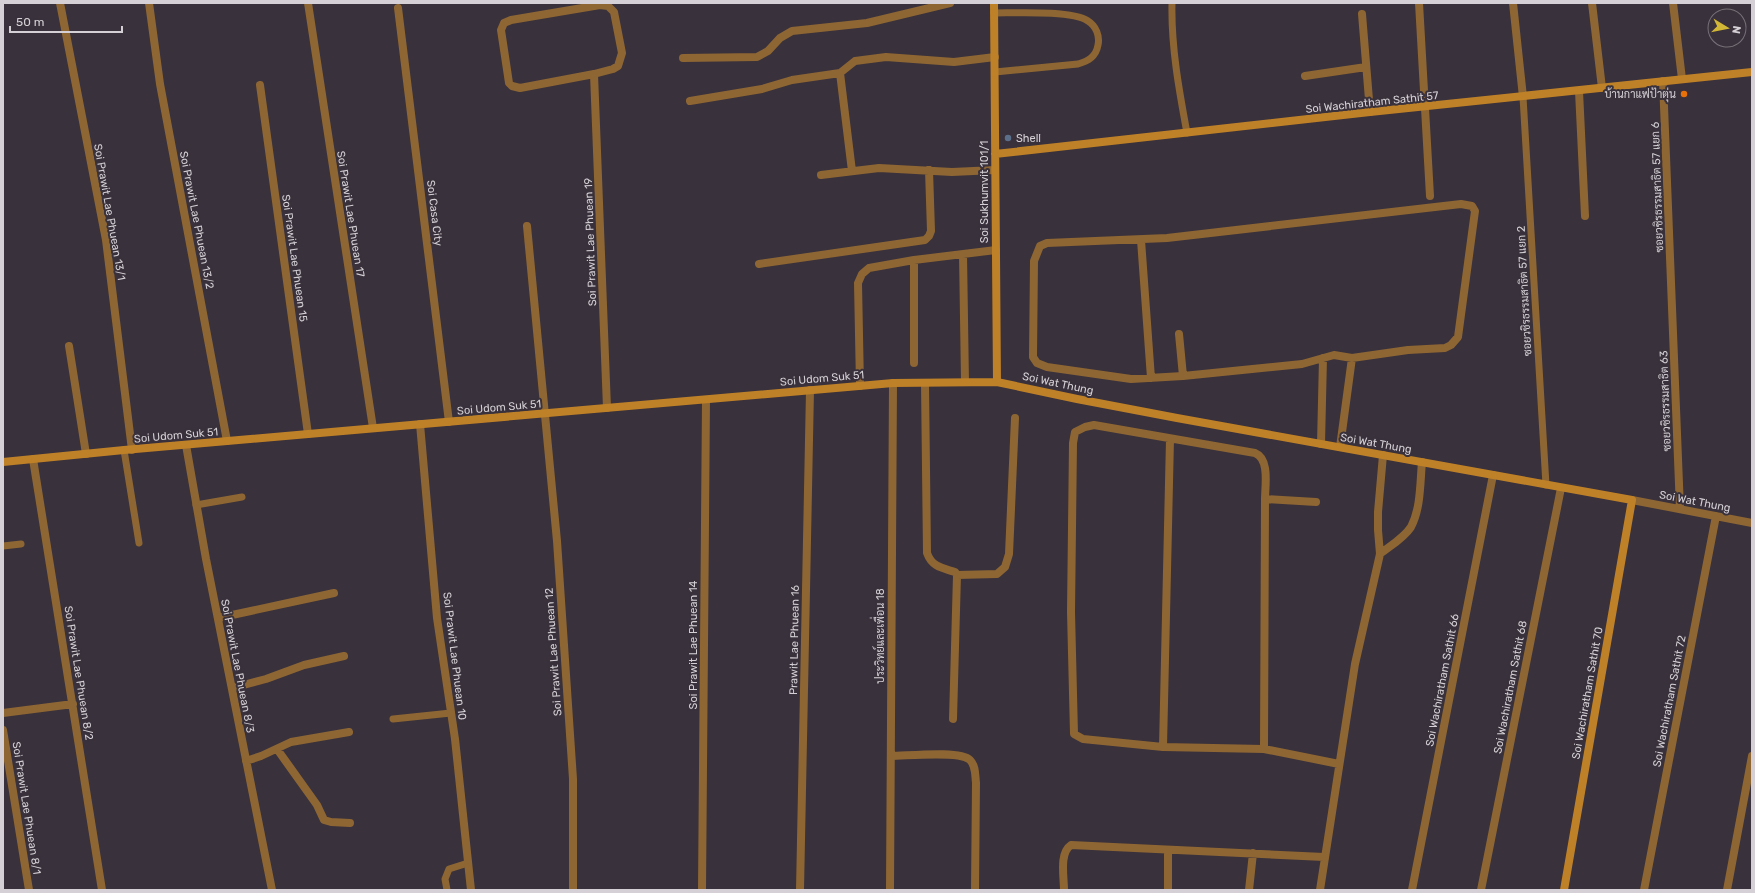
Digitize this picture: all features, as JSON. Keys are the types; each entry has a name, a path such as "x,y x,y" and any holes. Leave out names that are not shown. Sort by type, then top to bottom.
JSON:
{"street":[{"name":"Soi Prawit Lae Phuean 13/1","path":"60,3 106,240 128,450"},
{"name":"Soi Prawit Lae Phuean 13/2","path":"149,3 160,84 228,441"},
{"name":"Soi Prawit Lae Phuean 17","path":"308,3 373,428"},
{"path":"683,58 757,57 768,51 780,38 792,31 867,23 950,3"},
{"name":"Soi Sukhumvit 101/1","path":"994,3 997,382"},
{"path":"1419,3 1430,196"},
{"path":"1513,3 1523,96"},
{"path":"1592,3 1602,88"},
{"path":"1673,3 1682,79"},
{"path":"600,5 608,6 614,12 622,57 618,66 613,69 594,74 520,88 512,86 507,80 501,30 504,23 511,20 600,5"},
{"name":"Soi Casa City","path":"398,8 449,422"},
{"path":"1362,14 1370,112"},
{"path":"690,101 762,89 792,80 840,73 855,61 886,57 954,62 995,57"},
{"path":"1305,76 1366,67"},
{"name":"Soi Wachiratham Sathit 57","path":"995,154 1370,112 1752,72"},
{"path":"840,73 852,171"},
{"name":"Soi Prawit Lae Phuean 19","path":"594,74 607,408"},
{"name":"ซอยวชิรธรรมสาธิต 57 แยก 6","path":"1664,81 1672,292"},
{"name":"Soi Prawit Lae Phuean 15","path":"260,85 308,434"},
{"path":"1579,91 1585,216"},
{"path":"821,175 879,168 952,172 995,170"},
{"path":"759,264 925,240 931,231 929,170"},
{"path":"1461,204 1472,206 1475,211 1458,337 1455,342 1445,348 1408,350 1352,358 1334,355 1302,364 1183,376 1131,379 1046,367 1037,363 1033,357 1032,350 1034,261 1040,246 1047,243 1141,240 1461,204"},
{"name":"Soi Prawit Lae Phuean 12","path":"527,226 557,542 573,779 573,890"},
{"path":"1141,240 1151,378"},
{"path":"860,386 858,283 862,274 868,268 914,260 996,250"},
{"path":"963,254 965,382"},
{"path":"914,260 914,363"},
{"name":"ซอยวชิรธรรมสาธิต 63","path":"1672,292 1680,509"},
{"path":"1179,334 1183,376"},
{"path":"69,346 86,454"},
{"path":"1321,444 1323,358"},
{"path":"1340,447 1352,358"},
{"name":"Soi Udom Suk 51","path":"3,462 893,383 997,382"},
{"name":"Soi Wat Thung","path":"997,382 1078,399 1752,523"},
{"name":"ประวิทย์และเพื่อน 18","path":"890,890 893,383"},
{"path":"925,383 927,552 930,561 938,567 955,572 957,576 953,719"},
{"name":"Prawit Lae Phuean 16","path":"800,890 810,390"},
{"name":"Soi Prawit Lae Phuean 14","path":"702,890 706,400"},
{"path":"957,576 997,574 1005,567 1009,554 1015,418"},
{"name":"Soi Prawit Lae Phuean 10","path":"420,424 438,618 451,713 471,890"},
{"path":"1264,749 1264,463 1258,455 1094,425 1085,426 1075,432 1073,443 1071,612 1074,734 1083,739 1163,747 1264,749 1339,764"},
{"path":"1163,747 1170,439"},
{"name":"Soi Prawit Lae Phuean 8/3","path":"186,445 196,505 272,890"},
{"path":"1320,890 1355,664 1380,554 1378,512 1383,455"},
{"name":"Soi Prawit Lae Phuean 8/2","path":"33,459 102,890"},
{"path":"1380,554 1410,528 1415,518 1422,462"},
{"name":"Soi Wachiratham Sathit 66","path":"1412,890 1492,475"},
{"name":"Soi Wachiratham Sathit 68","path":"1481,890 1561,488"},
{"path":"1265,499 1316,502"},
{"name":"Soi Wachiratham Sathit 70","path":"1564,890 1632,500"},
{"name":"Soi Wachiratham Sathit 72","path":"1644,890 1716,516"},
{"path":"218,618 334,593"},
{"path":"232,688 266,679 304,665 344,656"},
{"path":"3,713 73,704"},
{"name":"Soi Prawit Lae Phuean 8/1","path":"3,730 29,890"},
{"path":"246,761 291,742 349,732"},
{"path":"277,749 316,805 324,820 350,823"},
{"path":"891,756 957,754 969,759 974,766 976,783 975,890"},
{"path":"1727,890 1752,756"},
{"path":"1064,890 1064,856 1066,848 1071,845 1324,857"},
{"path":"1168,850 1168,890"},
{"path":"1249,890 1253,853"}],"lane":[{"path":"1172,3 1178,81 1187,133"},
{"path":"994,13 1052,14 1078,17 1088,21 1097,30 1099,43 1096,52 1089,61 1078,64 995,72"},
{"name":"ซอยวชิรธรรมสาธิต 57 แยก 2","path":"1523,96 1546,485"},
{"path":"128,450 139,543"},
{"path":"196,505 242,497"},
{"path":"3,546 21,544"},
{"path":"393,719 451,713"},
{"path":"447,890 446,879 449,869 468,863"}],"place":[{"name":"บ้านกาแฟป้าตุ่น","path":"1684,94"},
{"name":"Shell","path":"1008,138"}]}
